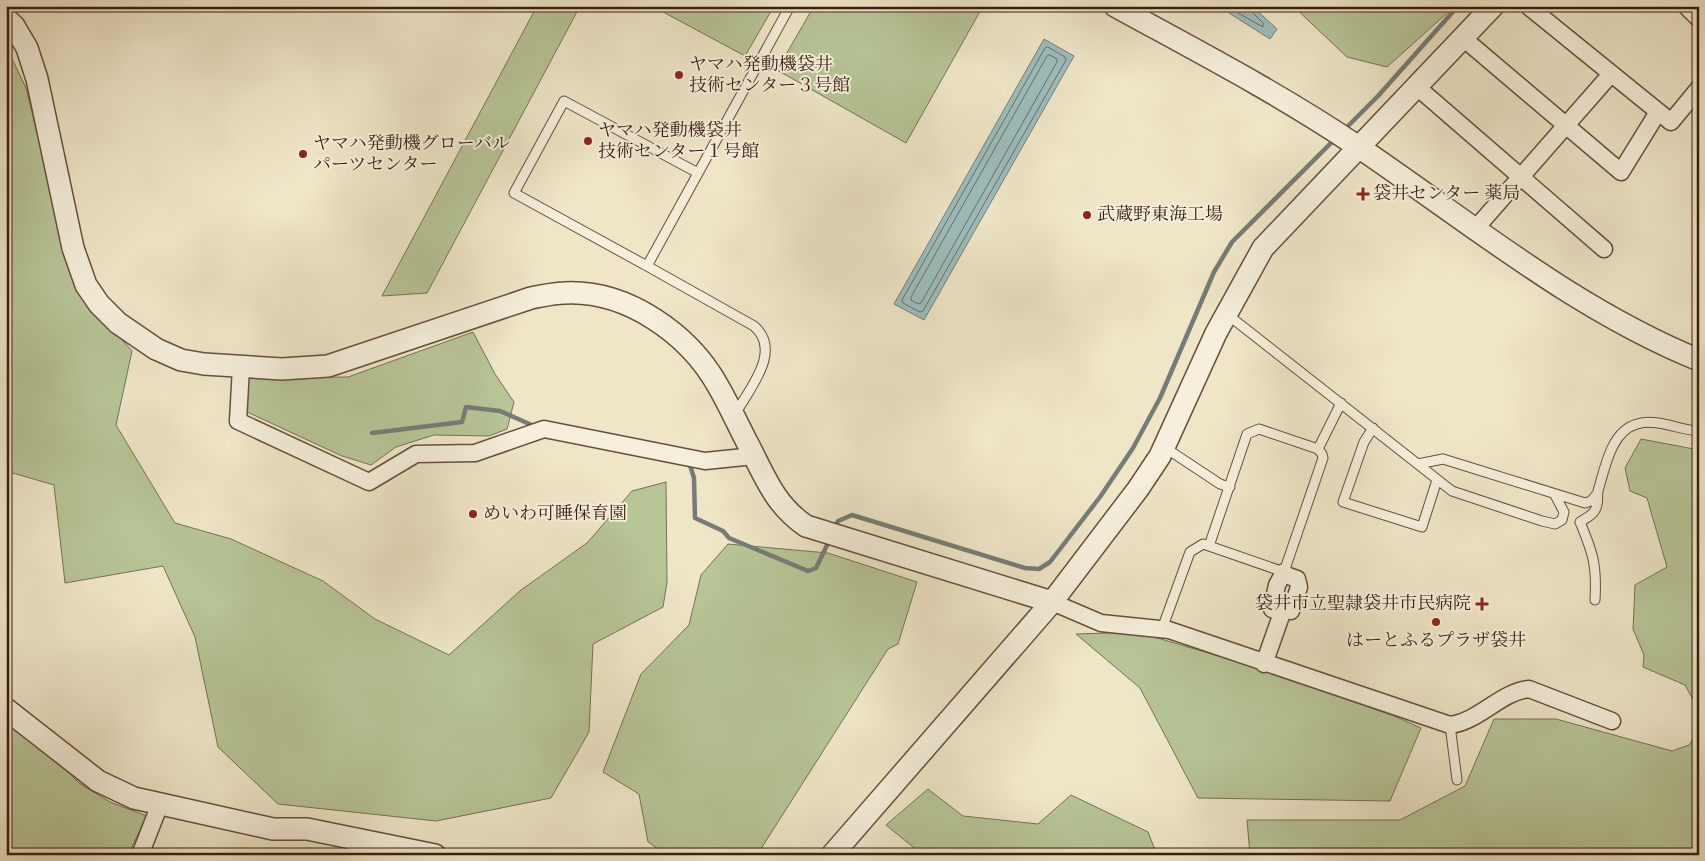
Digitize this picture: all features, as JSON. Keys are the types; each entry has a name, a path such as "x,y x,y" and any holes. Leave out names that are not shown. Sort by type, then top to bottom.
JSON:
{"street":[{"path":"1115,6 1300,108 1546,278 1596,309 1673,350 1699,360"},
{"path":"832,855 1052,602 1138,489 1164,447 1216,333 1228,315 1246,276 1264,248 1493,6"},
{"path":"1528,6 1671,122 1699,88"},
{"path":"1686,6 1699,19"},
{"path":"6,19 14,26 27,48 35,71 77,264 86,285 99,304 137,337 156,349 181,360 282,370 328,366 531,298 573,294 596,296 625,305 656,320 683,340 718,385 774,496 790,515 806,526 1052,602 1102,623 1162,629 1450,726 1482,714 1518,690 1529,689 1612,722"},
{"path":"1463,38 1621,172 1658,112"},
{"path":"1476,228 1611,74"},
{"path":"1417,86 1604,249"},
{"path":"241,367 238,421 369,482 416,454 475,453 544,429 705,461 754,456"},
{"path":"1264,664 1283,609 1291,611 1299,587 1297,579 1284,573"},
{"path":"6,709 98,781 134,798 273,829 307,829 357,847 434,855"},
{"path":"140,855 160,804"}],"lane":[{"path":"648,266 790,6"},
{"path":"698,174 564,101 514,193 754,326 763,334 767,343 764,360 734,416"},
{"path":"1228,315 1452,491 1542,521 1555,524 1562,520 1580,522 1590,516 1596,509 1598,494 1615,440 1627,428 1638,423 1648,422 1699,431"},
{"path":"1318,449 1341,403"},
{"path":"1162,629 1190,552 1203,544 1284,573 1323,458 1318,449 1259,428 1247,434 1209,546"},
{"path":"1373,428 1364,442 1343,502 1422,528 1437,480"},
{"path":"1164,447 1220,484 1230,487"},
{"path":"1418,464 1443,459 1585,503 1591,501 1598,494"},
{"path":"1555,495 1564,512 1562,520"},
{"path":"1580,522 1593,553 1597,570 1595,600"},
{"path":"1450,726 1457,780"}],"green space":[{"path":"537,6 580,6 427,293 382,296"},
{"path":"652,6 774,6 745,56"},
{"path":"814,6 983,6 906,143 777,70"},
{"path":"1293,6 1455,6 1387,67 1347,57"},
{"path":"6,46 26,88 75,287 132,351 116,425 175,523 231,539 323,581 375,619 449,655 521,590 587,543 632,491 666,482 667,582 663,607 593,644 589,732 551,798 436,821 278,804 218,747 195,637 163,566 65,583 54,485 6,471"},
{"path":"473,332 495,374 514,402 507,429 489,436 434,435 396,447 371,465 342,456 245,411 246,378 348,377"},
{"path":"1641,439 1699,450 1699,855 1250,855 1247,820 1400,820 1465,786 1494,719 1556,719 1672,751 1689,745 1696,735 1696,705 1685,685 1643,667 1644,655 1633,629 1635,585 1667,567 1647,498 1630,491 1625,468"},
{"path":"728,544 828,553 917,582 898,644 888,649 757,855 667,855 648,842 639,794 603,772 641,674 689,625 701,575"},
{"path":"1137,632 1246,664 1394,716 1421,728 1390,801 1198,798 1140,688 1076,634"},
{"path":"6,721 47,751 79,783 110,802 147,816 128,855 6,855"},
{"path":"928,789 963,816 1038,824 1071,795 1148,832 1157,855 923,855 886,825"}],"water":[{"path":"1234,6 1252,6 1277,29 1270,39 1229,13"},
{"path":"1044,39 1074,56 924,320 894,304"}],"waterway":[{"path":"1343,131 1378,96 1458,6"},
{"path":"835,528 838,521 852,515 1025,568 1039,569 1050,562 1100,497 1133,448 1160,398 1214,272 1232,242 1336,138"},
{"path":"372,433 462,422 466,407 500,411 534,426"},
{"path":"689,462 694,478 695,518 723,531 729,538 808,571 816,568 830,539"}],"place":[{"name":"ヤマハ発動機袋井 技術センター３号館","path":"679,75"},
{"name":"ヤマハ発動機袋井 技術センター１号館","path":"588,141"},
{"name":"ヤマハ発動機グローバル パーツセンター","path":"303,154"},
{"name":"袋井センター 薬局","path":"1363,194"},
{"name":"武蔵野東海工場","path":"1087,215"},
{"name":"めいわ可睡保育園","path":"473,514"},
{"name":"袋井市立聖隷袋井市民病院","path":"1482,604"},
{"name":"はーとふるプラザ袋井","path":"1436,622"}]}
